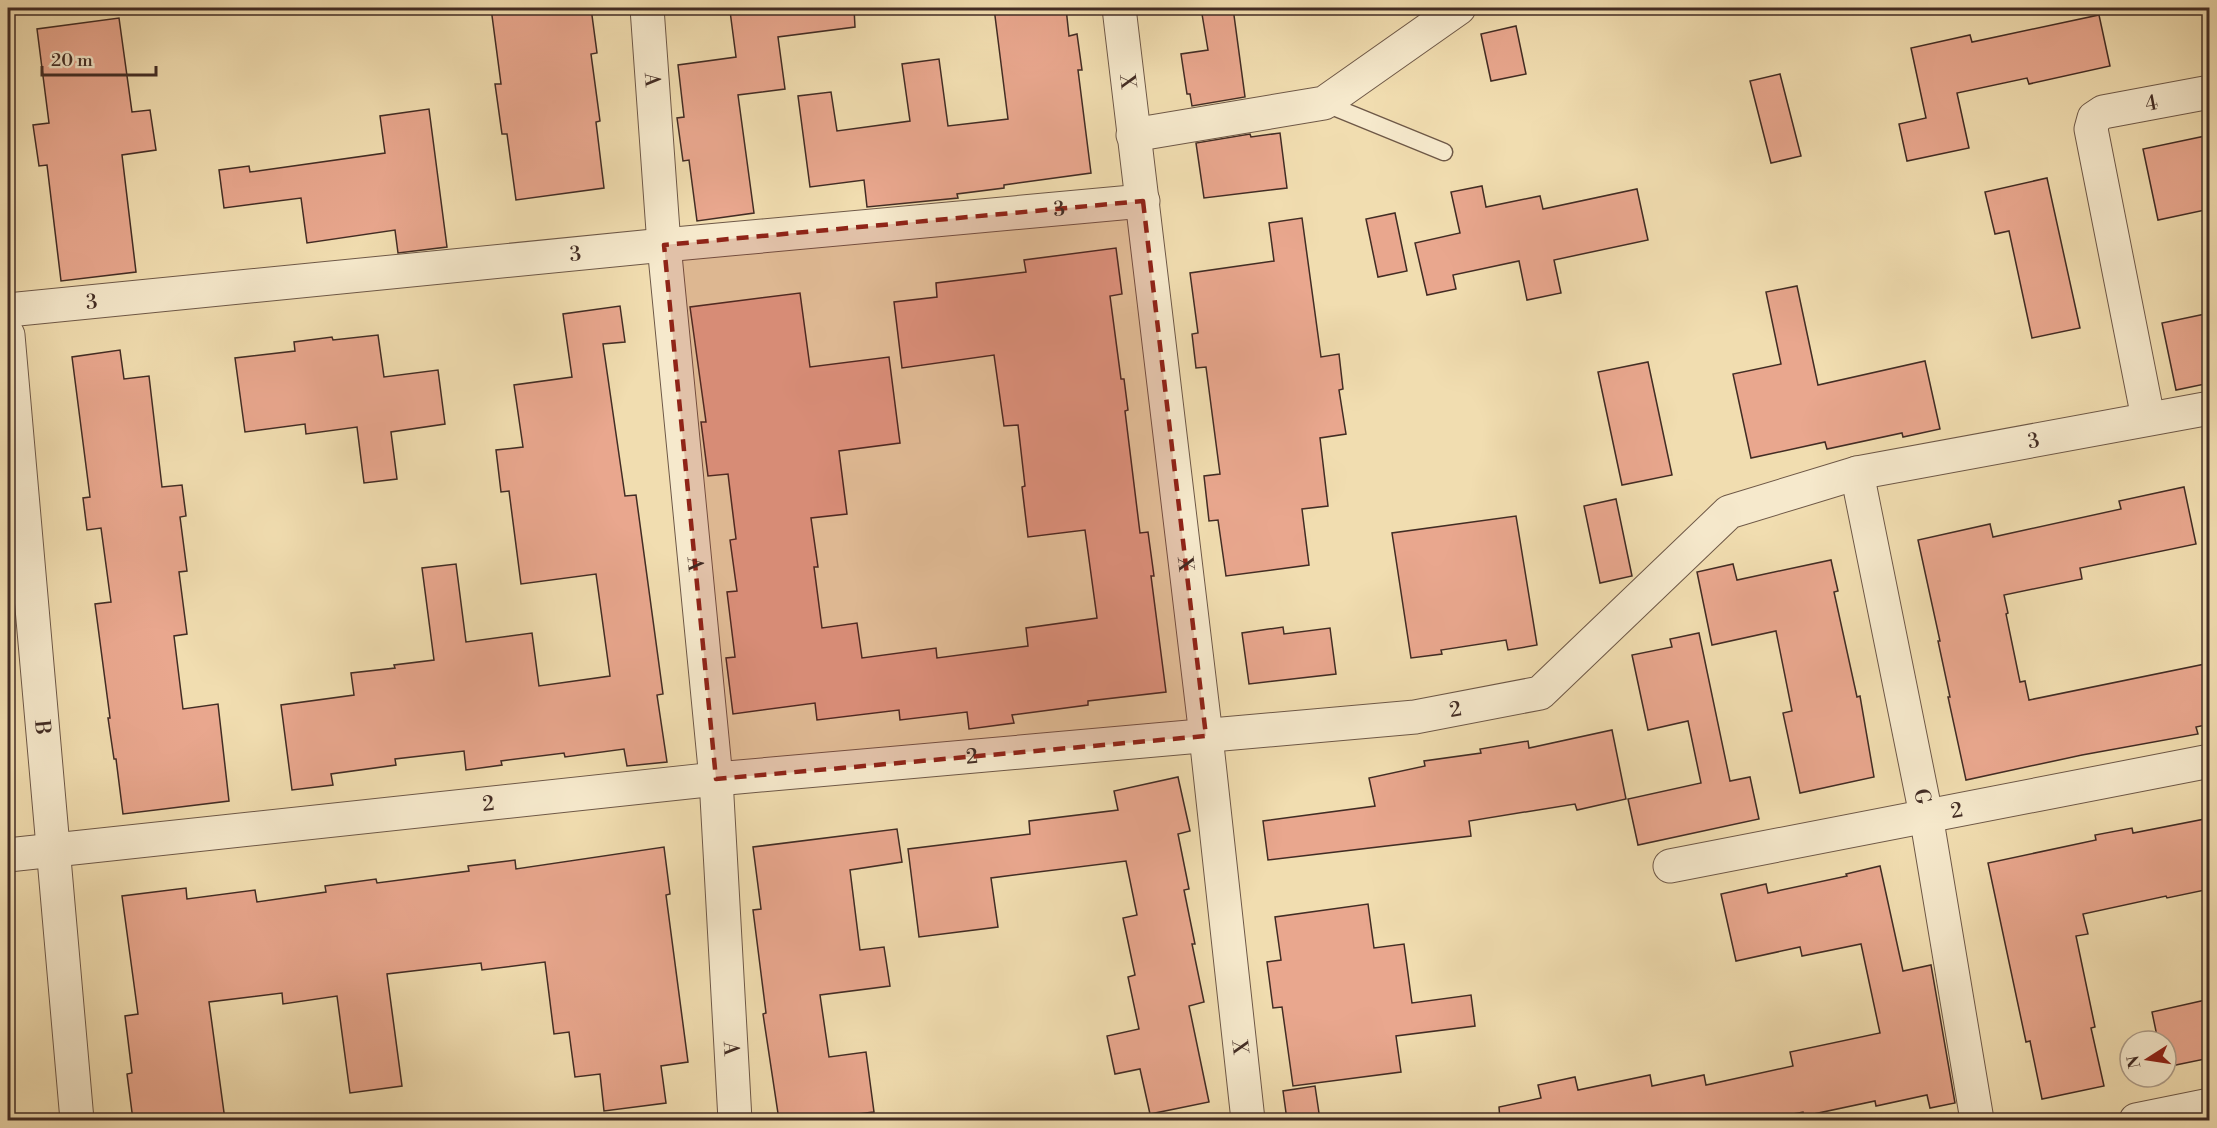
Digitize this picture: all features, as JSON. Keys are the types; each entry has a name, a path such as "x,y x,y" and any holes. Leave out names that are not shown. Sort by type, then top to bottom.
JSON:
{"street":[{"name":"A","path":"646,8 664,245 716,779 735,1120"},
{"name":"X","path":"1119,8 1206,736 1248,1120"},
{"path":"1133,135 1324,103 1459,8"},
{"name":"4","path":"2148,418 2091,129 2094,118 2103,112 2210,92"},
{"name":"3","path":"8,310 664,245 1143,201"},
{"name":"B","path":"8,335 77,1120"},
{"name":"3","path":"1857,473 2210,408"},
{"name":"2","path":"8,855 716,779 1415,717 1540,693 1729,512 1857,473"},
{"name":"G","path":"1857,473 1926,815 1977,1120"},
{"name":"2","path":"1670,866 2210,761"},
{"path":"2136,1120 2210,1105"}],"lane":[{"path":"1324,103 1444,152"}],"highlighted area":[{"path":"1143,201 1206,736 716,779 664,245"}],"building":[{"path":"491,8 591,8 597,53 591,54 600,121 596,122 604,188 516,200 507,134 502,134 495,84 501,84"},
{"path":"760,8 854,8 855,27 778,37 785,89 738,95 754,213 697,221 689,160 683,161 677,118 684,117 678,65 736,57 730,11"},
{"path":"994,8 1066,8 1069,36 1077,34 1082,70 1078,70 1091,173 1004,185 1004,188 957,194 958,198 867,207 864,180 810,187 798,96 831,92 837,131 910,121 902,64 939,59 948,126 1008,119"},
{"path":"1201,8 1233,8 1245,97 1192,106 1190,94 1187,94 1181,54 1208,50"},
{"path":"2099,15 2110,66 2029,84 2027,78 1957,93 1969,148 1907,161 1899,124 1926,118 1911,48 1970,35 1972,42"},
{"path":"119,18 132,112 150,110 156,150 122,155 136,272 61,281 47,165 39,166 33,125 49,123 37,29"},
{"path":"1516,26 1526,74 1491,81 1481,34"},
{"path":"1780,74 1801,156 1771,163 1750,81"},
{"path":"429,109 447,247 398,253 395,230 307,243 301,198 224,208 219,170 249,166 250,172 385,153 380,116"},
{"path":"1280,133 1287,188 1204,198 1196,143 1250,134 1251,137"},
{"path":"2210,135 2210,209 2158,220 2143,149"},
{"path":"2047,178 2080,328 2032,338 2009,231 1995,234 1985,192"},
{"path":"1482,186 1486,207 1540,196 1543,209 1637,189 1648,240 1554,260 1561,293 1527,300 1519,261 1453,275 1456,289 1427,295 1415,243 1460,233 1451,192"},
{"path":"1395,213 1407,271 1378,277 1366,219"},
{"path":"1302,218 1321,357 1339,354 1343,389 1339,390 1346,434 1320,438 1328,506 1302,509 1309,565 1226,576 1218,520 1209,521 1204,476 1220,474 1206,367 1196,368 1192,334 1198,333 1190,273 1274,261 1269,223"},
{"path":"1116,248 1122,294 1110,296 1121,379 1124,379 1128,410 1125,411 1140,533 1148,532 1154,576 1151,576 1166,692 1088,701 1088,705 1012,715 1014,723 969,729 967,712 900,720 899,710 817,720 815,703 733,714 726,658 735,657 727,592 737,591 730,540 736,539 728,474 708,476 701,422 706,422 690,307 800,293 810,367 889,357 900,443 839,451 847,514 811,518 818,567 814,567 822,628 857,623 862,658 936,648 937,658 1028,646 1026,628 1097,618 1085,530 1028,537 1018,425 1004,426 994,355 902,368 894,302 937,297 936,283 1026,272 1024,260"},
{"path":"1797,286 1818,385 1925,361 1940,429 1903,437 1902,433 1827,449 1825,442 1751,458 1733,374 1781,364 1766,292"},
{"path":"620,306 625,342 603,344 625,496 636,495 663,694 657,695 667,762 627,766 624,749 565,757 564,753 501,761 502,765 466,770 464,751 395,759 396,765 331,774 333,785 292,790 281,705 354,695 351,673 395,668 394,665 434,660 422,568 456,564 466,642 532,633 539,686 610,676 596,574 521,584 509,491 501,492 496,450 523,447 514,385 572,377 563,314"},
{"path":"2210,313 2210,383 2176,390 2162,323"},
{"path":"378,335 384,377 438,370 445,424 391,432 397,479 364,483 357,427 306,434 305,424 245,432 235,358 295,351 294,342 332,337 333,340"},
{"path":"120,350 124,379 149,376 162,487 182,485 186,516 180,517 187,571 179,572 187,634 174,636 183,709 218,704 229,801 123,814 108,718 110,718 95,604 111,602 101,528 87,530 83,498 90,497 72,357"},
{"path":"1648,362 1672,475 1622,485 1598,372"},
{"path":"2184,487 2196,544 2080,568 2082,579 2004,595 2008,613 2006,614 2020,682 2025,681 2029,700 2210,663 2210,724 2196,727 2198,734 2082,755 1966,780 1918,540 1990,524 1993,537 2121,509 2119,501"},
{"path":"1616,499 1632,576 1600,583 1584,506"},
{"path":"1516,516 1537,645 1508,650 1506,640 1441,650 1442,654 1411,658 1392,533"},
{"path":"1831,560 1838,591 1834,592 1857,697 1860,696 1874,777 1800,793 1783,713 1792,711 1776,631 1712,645 1697,572 1733,564 1737,580"},
{"path":"1283,627 1284,634 1330,628 1336,674 1249,684 1242,633"},
{"path":"1699,633 1730,781 1750,777 1759,819 1638,845 1628,799 1701,783 1688,721 1648,730 1632,655 1672,647 1670,639"},
{"path":"1612,730 1626,799 1577,810 1575,804 1469,821 1471,836 1268,860 1263,821 1375,806 1369,778 1425,766 1424,761 1481,753 1480,749 1528,741 1529,748"},
{"path":"1178,777 1190,831 1178,834 1189,889 1184,890 1204,1002 1189,1006 1209,1102 1150,1114 1140,1069 1115,1074 1107,1036 1139,1029 1128,977 1135,975 1123,918 1137,915 1126,861 991,878 998,927 919,937 908,849 1030,834 1029,821 1118,810 1114,791"},
{"path":"2210,818 2210,889 2083,914 2088,934 2076,936 2095,1027 2091,1028 2104,1086 2042,1099 2030,1041 2026,1042 1988,863 2096,840 2095,835 2132,828 2133,833"},
{"path":"897,829 902,862 850,870 860,950 884,947 890,986 820,995 829,1057 866,1052 874,1112 806,1120 779,1120 763,1014 766,1013 753,910 761,909 753,847"},
{"path":"664,847 670,894 666,895 688,1062 661,1066 666,1103 604,1111 600,1074 575,1077 569,1032 554,1034 545,962 482,970 481,963 387,974 402,1086 350,1093 337,996 283,1004 282,993 209,1002 225,1120 133,1120 127,1074 132,1073 125,1016 138,1014 122,896 186,888 187,899 255,890 257,902 326,892 325,886 376,879 377,883 469,871 468,866 515,860 516,869"},
{"path":"1880,866 1903,971 1931,965 1955,1103 1930,1108 1927,1095 1876,1106 1875,1101 1804,1116 1803,1112 1762,1120 1500,1120 1499,1107 1541,1098 1538,1085 1575,1077 1578,1090 1650,1075 1652,1086 1704,1075 1706,1085 1793,1066 1790,1052 1880,1033 1861,944 1802,956 1800,947 1736,961 1721,894 1766,884 1768,893 1847,876 1846,874"},
{"path":"1368,904 1374,948 1404,944 1412,1003 1471,995 1475,1026 1396,1036 1401,1072 1293,1086 1282,1007 1273,1008 1267,962 1281,960 1275,917"},
{"path":"2210,999 2210,1058 2178,1065 2178,1029 2156,1029 2152,1012"},
{"path":"1315,1086 1320,1120 1287,1120 1283,1091"}]}
